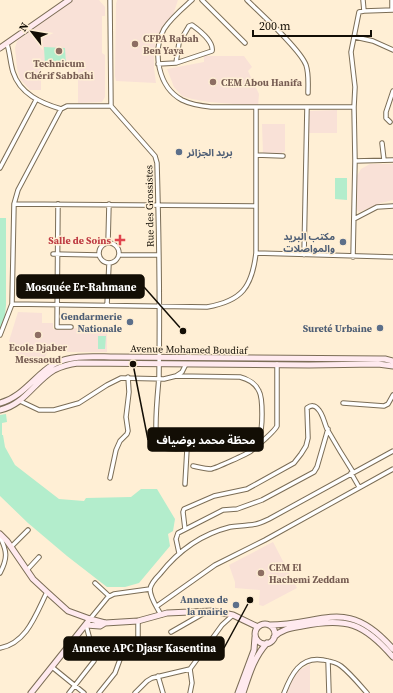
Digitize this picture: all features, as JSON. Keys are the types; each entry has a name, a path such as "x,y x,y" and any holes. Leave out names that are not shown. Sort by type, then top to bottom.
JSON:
{"main road":[{"path":"0,48 69,0"},
{"name":"Avenue Mohamed Boudiaf","path":"0,403 18,394 49,367 63,360 80,357 159,360 186,364 378,364 393,366"},
{"name":"Avenue Mohamed Boudiaf","path":"0,410 13,406 20,401 54,370 78,363 159,360 385,359 393,361"},
{"path":"0,535 8,541 27,570 47,592 68,611 90,619 104,623 138,621 161,615 208,611 225,612 258,627"},
{"path":"238,693 254,650 255,631 263,624 281,624 336,616 348,618 368,626 393,649"},
{"path":"31,693 90,619"},
{"path":"243,693 254,662 260,651 283,630 318,623 342,622 359,627 375,637 393,657"},
{"path":"86,625 100,626 104,623"},
{"path":"269,625 274,630 274,637"},
{"path":"255,636 261,643 267,643"}],"street":[{"path":"0,335 12,304 14,204 18,190 61,109 67,106 111,106 110,0"},
{"path":"192,0 171,20 164,29 160,40 158,64 163,78 170,90 180,100 195,106 256,108 354,107"},
{"path":"202,0 245,43"},
{"path":"247,0 295,48 304,62 307,73 308,93"},
{"path":"363,0 364,11"},
{"path":"353,257 355,87 351,52 359,12 393,10 392,0"},
{"path":"158,64 176,63 212,51 212,45 198,29 192,25 189,26 179,43 176,63"},
{"path":"355,38 373,41 393,50"},
{"path":"7,44 14,73 18,82 36,100 61,109"},
{"path":"390,122 386,118 386,112 393,91"},
{"path":"0,168 36,100"},
{"name":"Rue des Grossistes","path":"111,106 155,156 157,163 160,305 156,422 157,442 159,446 164,448 187,449"},
{"path":"304,255 307,107"},
{"path":"12,304 160,305 207,307 227,302 244,290 254,270 256,253 256,108"},
{"path":"382,143 384,160"},
{"path":"256,155 283,156"},
{"path":"355,161 393,160"},
{"path":"14,204 256,206"},
{"path":"58,204 59,254 57,327 71,327"},
{"path":"108,243 109,204"},
{"path":"354,219 377,207 393,206"},
{"path":"108,243 112,243 118,248 119,255 114,262 109,264 100,260 98,255 100,247 108,243"},
{"path":"256,253 393,257"},
{"path":"53,254 98,255"},
{"path":"119,255 158,255"},
{"path":"107,305 109,264"},
{"name":"Avenue Mohamed Boudiaf","path":"176,376 182,372 186,364"},
{"path":"193,466 210,469 250,452 264,440 267,435 275,430 277,426 277,364"},
{"path":"20,401 39,410 54,410 79,404 115,381 128,377 158,379 176,376 240,377 246,379 254,385 259,391 261,397 261,432 259,438 255,443 244,448 187,449 185,484"},
{"path":"110,478 112,476 116,450 120,441 128,431 126,417 129,392 128,377"},
{"path":"344,403 384,406 388,404 393,395"},
{"path":"185,529 184,509 214,496 246,489 294,462 301,454 307,442 307,408 312,406 318,408 359,487"},
{"path":"179,553 176,535 178,533 223,510 236,509 262,500 314,472 318,467 328,429"},
{"path":"161,615 151,596 150,589 159,575 179,553 198,540 230,527 256,524 269,519 393,451"},
{"path":"157,606 207,570 310,516 393,469"},
{"path":"11,547 28,530"},
{"path":"0,535 6,549 5,561 0,572"},
{"path":"0,556 6,554"},
{"path":"27,570 39,557"},
{"path":"95,583 109,596"},
{"path":"90,619 109,596 150,589"},
{"path":"0,648 10,645 28,629 47,592"},
{"path":"171,632 208,611"},
{"path":"135,693 147,681 158,676 190,669 222,626 233,615"},
{"path":"99,693 115,673 122,654 136,649 138,646 138,621"},
{"path":"69,693 94,661 94,655 86,625"},
{"path":"284,693 292,675 300,665 311,660 320,659 341,666 363,691 367,693"},
{"path":"328,661 329,693"},
{"path":"52,667 84,693"},
{"path":"190,669 192,683 190,693"},
{"path":"158,676 163,693"}],"shaded area":[{"name":"Technicum Chérif Sabbahi","path":"73,0 99,0 105,7 105,16 102,16 102,53 105,55 105,97 102,102 78,103 78,67 41,68 41,90 30,90 20,79 17,68 15,48 17,41"},
{"name":"CFPA Rabah Ben Yaya","path":"117,0 178,0 173,15 164,25 157,37 154,50 156,83 116,81"},
{"name":"CEM Abou Hanifa","path":"204,56 244,56 252,67 248,71 259,94 258,106 209,102 182,96 174,87 167,69 204,62"},
{"path":"337,110 337,133 309,133 309,111"},
{"path":"262,124 285,124 285,152 282,152 282,154 263,154"},
{"path":"370,164 393,164 393,200 359,212 357,210 357,176 361,169"},
{"name":"Ecole Djaber Messaoud","path":"18,312 42,313 42,323 53,323 53,329 82,328 82,331 107,331 107,352 48,352 39,365 20,358 9,341"},
{"name":"CEM El Hachemi Zeddam","path":"273,542 297,588 263,606 259,605 260,590 235,588 235,582 229,565"},
{"path":"310,664 310,693 287,693 295,674"}],"green space":[{"path":"44,47 65,48 66,65 45,65"},
{"path":"335,178 347,178 347,200 335,199"},
{"path":"0,218 6,218 6,305 5,316 0,330"},
{"path":"98,336 106,336 105,349 98,349"},
{"path":"6,414 7,422 2,423 2,435 5,447 15,465 59,499 84,501 86,498 131,497 141,489 157,489 175,519 173,531 168,534 170,546 139,583 125,587 107,587 28,523 0,496 0,415"}],"place":[{"name":"CFPA Rabah Ben Yaya","path":"135,44"},
{"name":"Technicum Chérif Sabbahi","path":"59,51"},
{"name":"CEM Abou Hanifa","path":"213,82"},
{"name":"بريد الجزائر","path":"179,152"},
{"name":"Salle de Soins","path":"120,240"},
{"name":"مكتب البريد والمواصلات","path":"343,242"},
{"name":"Gendarmerie Nationale","path":"130,322"},
{"name":"Sureté Urbaine","path":"380,328"},
{"name":"Mosquée Er-Rahmane","path":"183,331"},
{"name":"Ecole Djaber Messaoud","path":"38,335"},
{"name":"محطّة محمد بوضياف","path":"133,364"},
{"name":"CEM El Hachemi Zeddam","path":"261,573"},
{"name":"Annexe APC Djasr Kasentina","path":"250,600"},
{"name":"Annexe de la mairie","path":"236,605"}]}
